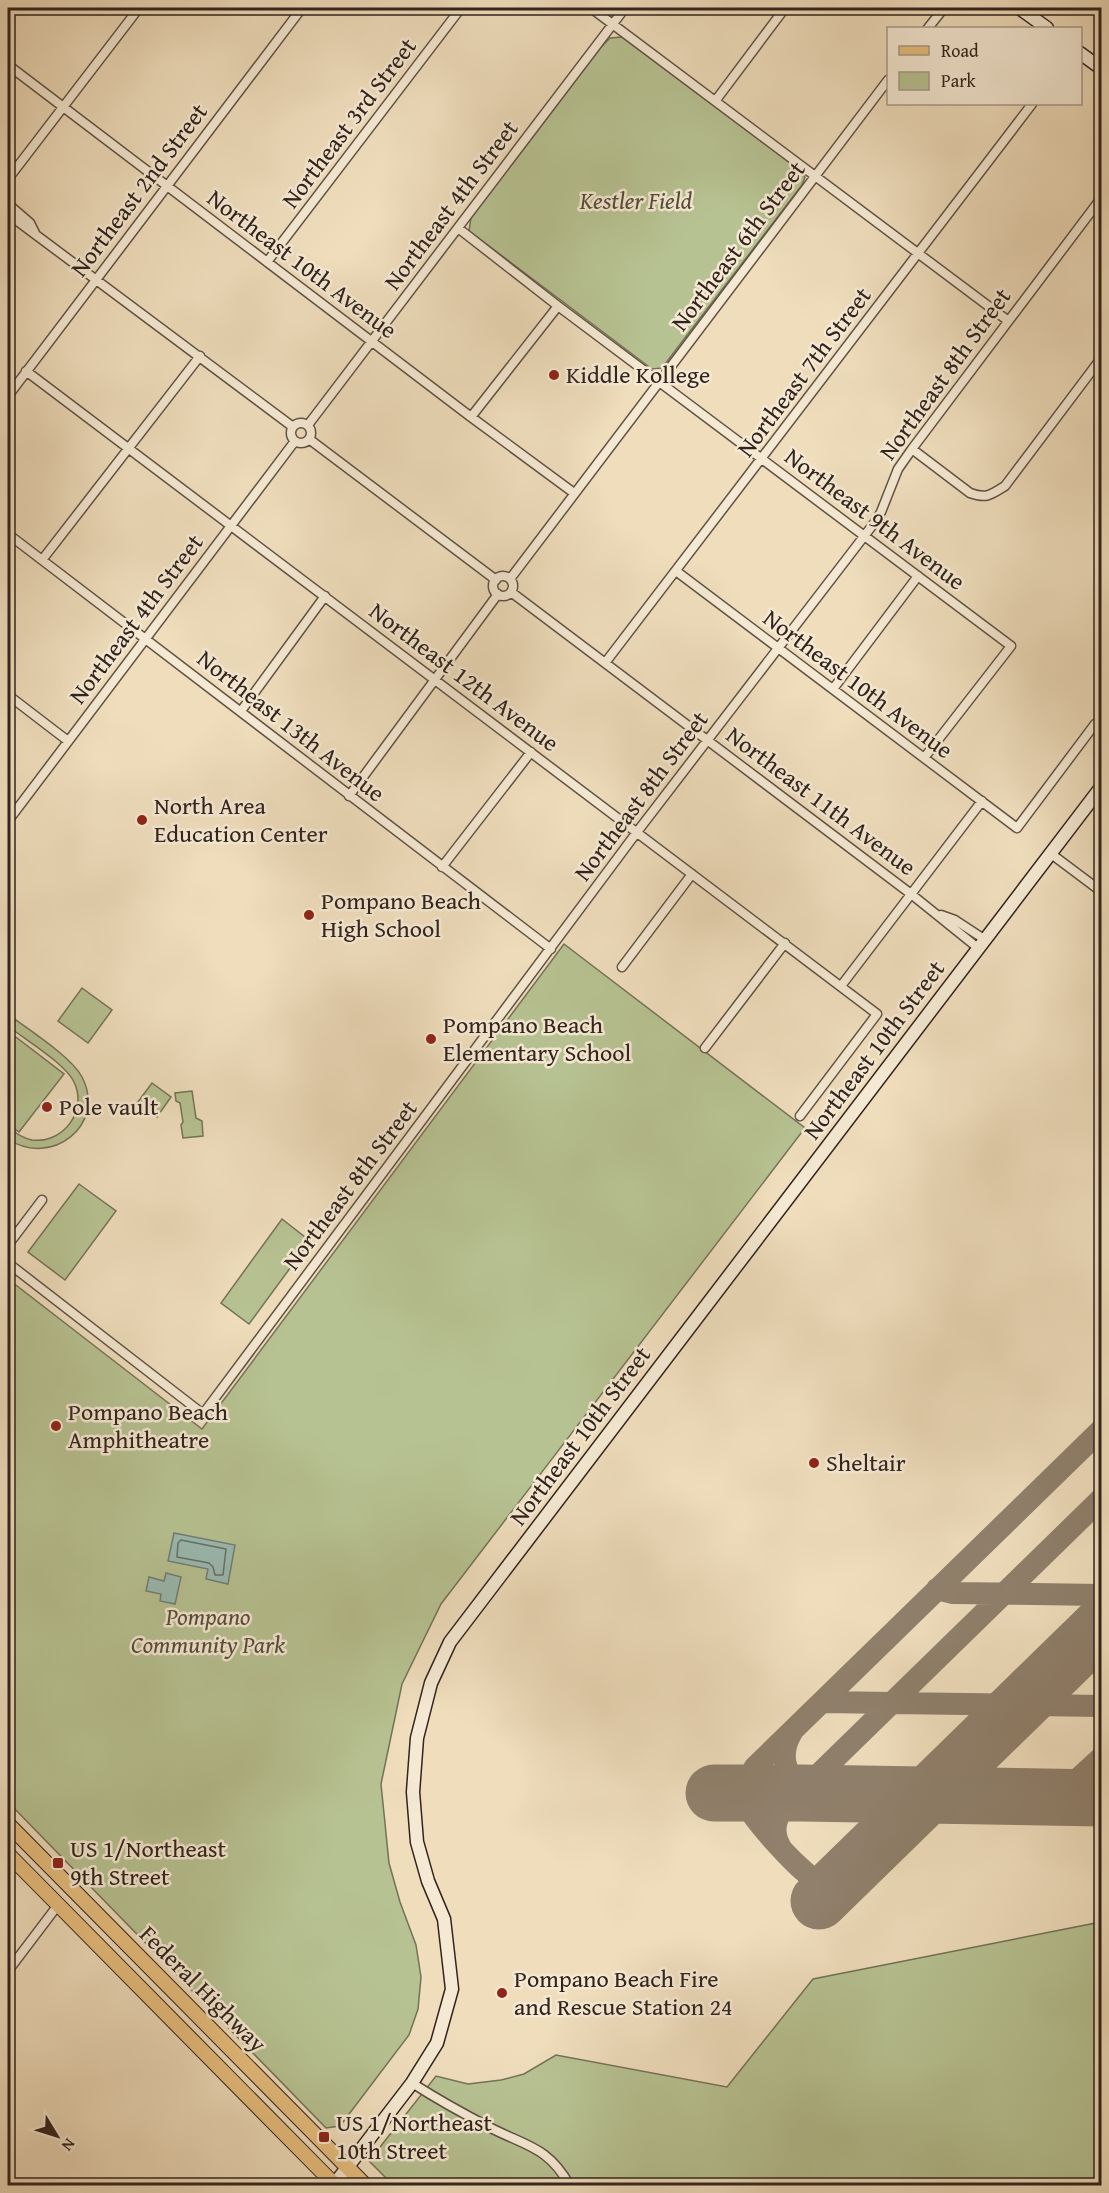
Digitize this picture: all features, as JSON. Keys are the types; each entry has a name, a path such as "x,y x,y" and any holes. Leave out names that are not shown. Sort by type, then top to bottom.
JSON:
{"main road":[{"name":"Federal Highway","path":"8,1824 366,2186"},
{"name":"Federal Highway","path":"8,1854 334,2185"},
{"path":"8,1854 27,1861 42,1859"},
{"path":"58,1905 70,1904 96,1913"}],"street":[{"path":"8,180 139,8"},
{"name":"Northeast 2nd Street","path":"8,396 302,8"},
{"name":"Northeast 3rd Street","path":"267,262 461,8"},
{"path":"591,8 1007,320"},
{"name":"Northeast 4th Street","path":"308,425 625,8"},
{"path":"716,100 785,8"},
{"path":"929,27 944,8"},
{"path":"1019,8 1046,27"},
{"path":"1082,55 1101,69"},
{"name":"Northeast 10th Avenue","path":"8,66 574,494"},
{"name":"Northeast 6th Street","path":"510,579 887,81"},
{"name":"Northeast 7th Street","path":"605,663 1031,105"},
{"name":"Northeast 8th Street","path":"8,1263 203,1414 777,647 865,535 881,512 898,469 1101,197"},
{"path":"8,204 30,223 35,234"},
{"path":"8,214 293,427"},
{"name":"Northeast 9th Avenue","path":"458,228 658,382 1011,646 924,758"},
{"path":"471,417 558,306"},
{"path":"42,560 200,356"},
{"path":"912,449 970,493 981,497 993,494 1005,486 1101,357"},
{"name":"Northeast 12th Avenue","path":"26,371 878,1014 801,1116"},
{"path":"299,423 308,425 311,431 309,439 302,443 295,441 291,436 293,427 299,423"},
{"path":"309,439 496,580"},
{"name":"Northeast 4th Street","path":"8,821 295,441"},
{"name":"Northeast 13th Avenue","path":"8,534 551,948"},
{"name":"Northeast 10th Avenue","path":"676,571 1017,828 1095,724"},
{"path":"832,689 918,576"},
{"path":"501,577 510,579 513,584 511,592 506,596 498,594 494,587 496,580 501,577"},
{"name":"Northeast 11th Avenue","path":"511,592 934,913 955,920 981,943"},
{"path":"349,796 498,594"},
{"path":"241,711 325,596"},
{"path":"8,695 68,741"},
{"path":"442,867 531,752"},
{"name":"Northeast 10th Street","path":"334,2185 411,2083 437,2043 452,1989 444,1919 428,1881 417,1842 413,1792 417,1738 431,1683 450,1642 1101,786"},
{"path":"841,986 982,801"},
{"path":"1050,853 1101,892"},
{"path":"622,967 692,874"},
{"path":"705,1048 785,944"},
{"path":"8,1245 42,1200"},
{"path":"8,1971 58,1905"},
{"path":"411,2083 491,2128 540,2150 562,2170 570,2186"}],"green space":[{"name":"Kestler Field","path":"622,37 801,171 805,177 802,185 662,368 652,369 469,231 471,218 601,47 610,38"},
{"name":"Pompano Community Park","path":"564,944 805,1128 441,1604 402,1684 381,1784 389,1863 416,1945 421,1977 418,2009 409,2035 340,2126 326,2128 8,1802 8,1279 202,1429"},
{"path":"82,988 112,1010 88,1043 58,1021"},
{"path":"8,1014 59,1052 82,1077 88,1095 87,1111 81,1125 70,1137 57,1145 41,1148 25,1147 8,1139 8,1127 32,1140 54,1137 70,1123 78,1104 74,1082 70,1075 63,1067 8,1026"},
{"path":"8,1031 64,1074 19,1132 8,1124"},
{"path":"152,1083 171,1097 157,1117 137,1103"},
{"path":"192,1091 196,1118 202,1121 203,1136 183,1138 180,1103 176,1101 175,1093"},
{"path":"79,1184 116,1211 65,1280 28,1252"},
{"path":"282,1219 310,1241 249,1324 221,1303"},
{"path":"1101,1922 1101,2185 394,2186 369,2161 436,2076 468,2084 501,2080 524,2074 556,2055 727,2087 813,1979"}],"water":[{"path":"174,1533 235,1545 228,1584 206,1579 208,1569 168,1561"},
{"path":"166,1573 181,1577 175,1604 160,1601 161,1594 146,1591 149,1577 164,1581"}],"taxiway":[{"path":"846,1874 831,1880 815,1879 799,1867 776,1843 755,1818 745,1801 745,1787 752,1771 1102,1429"},
{"path":"781,1848 776,1829 777,1819 782,1810 1102,1498"},
{"path":"937,1589 953,1593 1102,1595"},
{"path":"822,1702 1102,1706"},
{"path":"792,1732 785,1748 786,1764 791,1778 801,1793"},
{"path":"1058,1797 1102,1757"}],"runway":[{"path":"819,1901 1102,1625"},
{"path":"714,1793 1102,1798"}],"place":[{"name":"Kiddle Kollege","path":"554,375"},
{"name":"North Area Education Center","path":"142,820"},
{"name":"Pompano Beach High School","path":"309,915"},
{"name":"Pompano Beach Elementary School","path":"431,1039"},
{"name":"Pole vault","path":"47,1107"},
{"name":"Pompano Beach Amphitheatre","path":"56,1426"},
{"name":"Sheltair","path":"814,1463"},
{"name":"US 1/Northeast 9th Street","path":"58,1863"},
{"name":"Pompano Beach Fire and Rescue Station 24","path":"502,1993"},
{"name":"US 1/Northeast 10th Street","path":"324,2137"}]}
